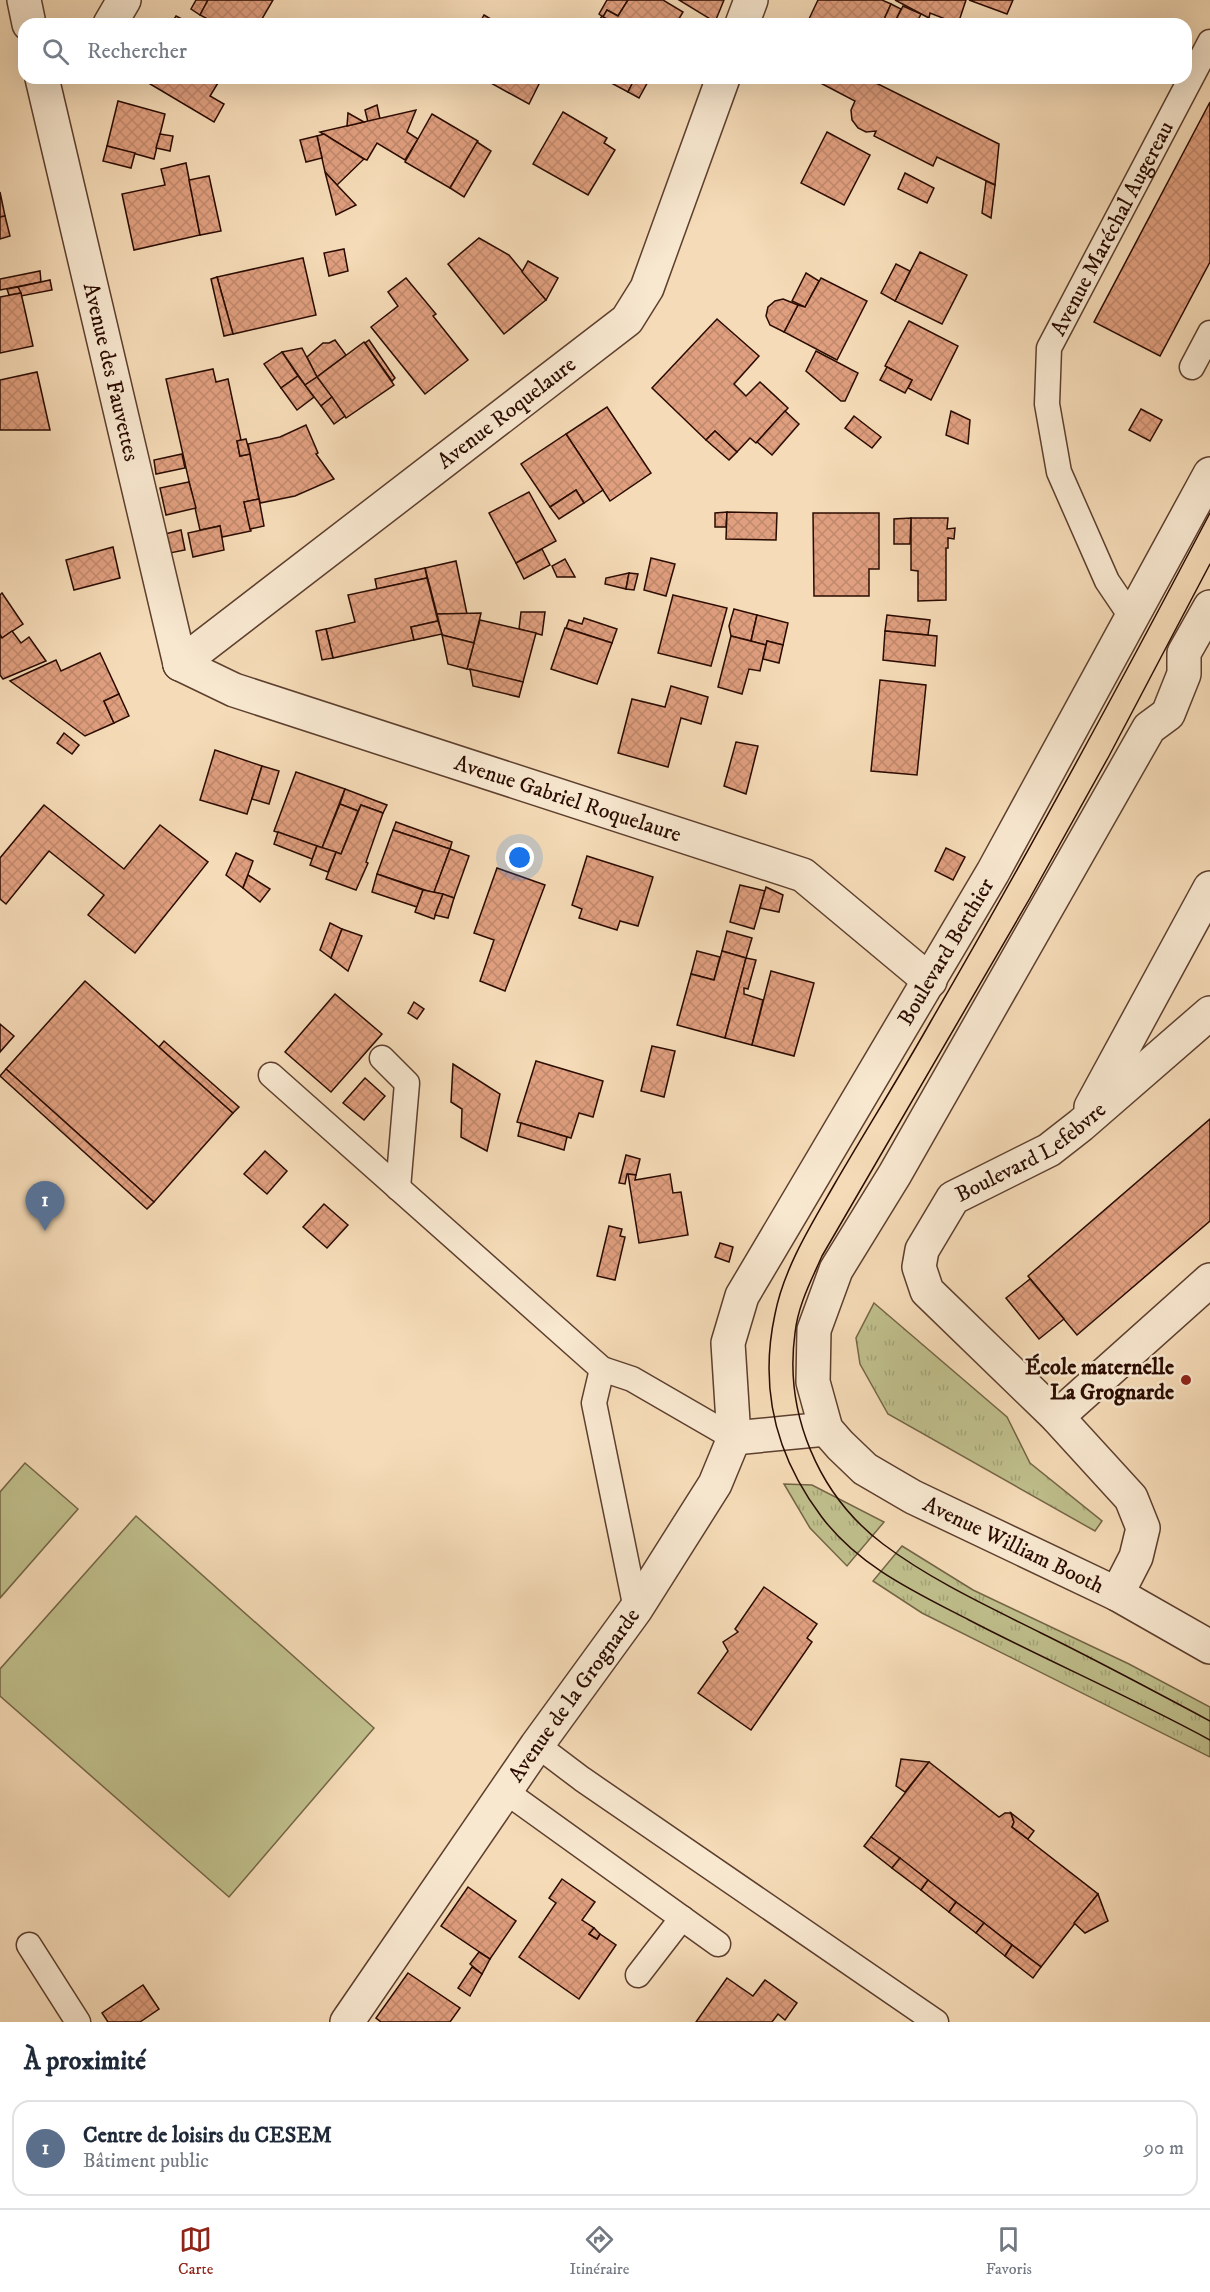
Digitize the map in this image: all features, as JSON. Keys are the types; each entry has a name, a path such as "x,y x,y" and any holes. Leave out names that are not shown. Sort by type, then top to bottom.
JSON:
{"street":[{"path":"24,0 28,18"},
{"path":"114,18 124,0"},
{"path":"744,18 751,0"},
{"name":"Avenue des Fauvettes","path":"47,84 180,664"},
{"name":"Avenue Roquelaure","path":"180,664 627,320 647,288 721,84"},
{"name":"Boulevard Berthier","path":"734,1438 728,1343 742,1296 993,872 1210,474"},
{"path":"734,1438 826,1429 813,1382 814,1330 836,1270 895,1173 1149,728 1168,714 1184,674 1184,653 1210,607"},
{"name":"Avenue Gabriel Roquelaure","path":"180,664 234,690 803,875 930,981"},
{"path":"1081,1125 1210,888"},
{"name":"Boulevard Lefebvre","path":"1117,1594 1136,1557 1143,1528 1131,1498 1057,1417 927,1291 919,1267 922,1250 953,1198 1049,1150 1210,1013"},
{"path":"1057,1417 1210,1280"},
{"name":"Avenue William Booth","path":"826,1429 865,1469 913,1497 1117,1594 1210,1647"},
{"name":"Avenue de la Grognarde","path":"347,2022 537,1745 636,1609 715,1484 734,1438"}],"lane":[{"name":"Avenue Maréchal Augereau","path":"1192,76 1210,42"},
{"name":"Avenue Maréchal Augereau","path":"1132,618 1107,581 1059,472 1047,404 1049,348 1188,84"},
{"path":"1192,367 1210,333"},
{"path":"382,1058 407,1083 398,1188"},
{"path":"271,1075 602,1369 632,1379 734,1438"},
{"path":"602,1369 594,1403 636,1609"},
{"path":"537,1745 582,1779 936,2022"},
{"path":"505,1791 718,1944"},
{"path":"638,1975 682,1917"},
{"path":"29,1945 78,2022"}],"green space":[{"path":"874,1303 1007,1417 1030,1463 1102,1521 1095,1531 888,1414 860,1364 856,1338"},
{"path":"25,1463 78,1509 0,1598 0,1492"},
{"path":"784,1484 812,1485 884,1522 847,1566 810,1528"},
{"path":"136,1516 374,1728 229,1897 0,1696 0,1669"},
{"path":"902,1546 973,1590 1129,1664 1210,1707 1210,1757 922,1613 873,1581"}],"building":[{"path":"196,0 208,0 200,15 191,9"},
{"path":"208,0 273,0 262,18 206,18 200,15"},
{"path":"607,0 628,0 618,16 607,10 603,17 599,14"},
{"path":"628,0 663,0 683,12 680,18 603,17 607,10 618,16"},
{"path":"679,0 724,0 717,18 708,18"},
{"path":"818,0 882,0 891,4 885,18 809,18"},
{"path":"895,0 966,0 960,18 943,18 930,13 929,18"},
{"path":"969,0 1013,0 1007,14"},
{"path":"891,4 901,9 897,18 885,18"},
{"path":"903,6 921,14 919,18 897,18"},
{"path":"150,84 217,84 210,96 224,104 214,122"},
{"path":"493,84 539,84 529,104"},
{"path":"613,84 632,84 628,92"},
{"path":"632,84 647,84 639,98 628,92"},
{"path":"822,84 878,84 999,144 995,185 937,157 933,166 874,136 876,131 866,132 858,128 852,120 851,110 855,101"},
{"path":"118,101 165,114 154,159 107,146"},
{"path":"1210,102 1210,262 1160,356 1094,322"},
{"path":"377,105 380,119 368,122 365,110"},
{"path":"416,110 407,132 418,139 405,160 377,143 367,160 320,132"},
{"path":"563,112 607,138 604,143 615,150 588,195 533,164"},
{"path":"348,113 364,122 347,126"},
{"path":"432,114 478,141 450,188 405,162"},
{"path":"827,132 870,155 844,205 801,183"},
{"path":"160,134 173,136 170,151 156,148"},
{"path":"324,134 364,159 337,185 325,172 317,136"},
{"path":"317,136 322,158 306,162 300,140"},
{"path":"477,142 491,151 464,197 450,188"},
{"path":"107,146 135,153 131,168 103,161"},
{"path":"186,163 200,235 134,250 122,194 165,185 161,169"},
{"path":"325,172 337,185 356,205 336,215"},
{"path":"905,173 934,188 927,203 898,189"},
{"path":"209,176 221,231 200,235 189,180"},
{"path":"986,181 995,185 991,218 982,213"},
{"path":"0,192 5,216 0,217"},
{"path":"5,216 10,236 0,239 0,217"},
{"path":"479,238 509,255 546,300 504,334 448,264"},
{"path":"344,249 348,271 329,276 324,253"},
{"path":"920,252 967,275 942,324 895,301"},
{"path":"303,258 316,315 233,334 217,277"},
{"path":"528,261 558,278 546,300 522,272"},
{"path":"896,264 910,271 895,301 881,293"},
{"path":"40,271 41,282 0,290 0,279"},
{"path":"806,273 819,281 805,307 792,301"},
{"path":"217,277 233,334 224,336 211,279"},
{"path":"406,278 436,314 433,316 468,360 425,394 371,327 398,306 388,292"},
{"path":"821,278 867,301 837,360 784,332 798,305 805,307"},
{"path":"50,280 52,290 21,296 18,287"},
{"path":"18,287 21,293 9,295 7,289"},
{"path":"21,293 33,346 0,353 0,297"},
{"path":"783,299 798,305 784,332 770,325 766,316 768,307 775,301"},
{"path":"717,319 759,356 734,384 746,396 760,382 788,408 756,443 750,438 737,452 715,431 706,440 652,388"},
{"path":"909,321 958,346 931,400 908,388 912,380 885,366"},
{"path":"335,340 346,355 317,377 307,357 323,343"},
{"path":"369,340 395,378 392,381 365,343"},
{"path":"364,342 394,385 346,418 317,377"},
{"path":"302,348 317,377 305,385 282,352"},
{"path":"816,351 858,373 845,401 841,401 806,371"},
{"path":"282,352 298,376 281,388 264,364"},
{"path":"887,367 912,380 905,393 880,380"},
{"path":"213,369 216,382 228,379 241,440 237,441 240,456 250,454 259,499 244,502 251,531 222,537 220,526 200,530 166,379"},
{"path":"37,372 50,430 0,430 0,380"},
{"path":"298,376 314,397 297,410 281,388"},
{"path":"317,377 332,397 321,406 305,385"},
{"path":"332,397 345,416 334,424 321,406"},
{"path":"607,407 651,473 610,501 566,434"},
{"path":"1141,409 1162,420 1150,441 1129,430"},
{"path":"785,411 799,424 772,455 757,442"},
{"path":"951,411 970,420 968,444 946,435"},
{"path":"854,416 881,437 872,448 845,428"},
{"path":"306,425 318,453 316,454 334,479 295,496 260,503 248,444 280,437"},
{"path":"715,431 737,452 729,460 706,440"},
{"path":"566,434 603,490 584,503 576,490 550,507 521,464"},
{"path":"246,439 250,454 240,456 237,441"},
{"path":"182,454 185,468 156,474 154,460"},
{"path":"189,482 196,508 166,515 160,488"},
{"path":"576,490 584,503 559,519 550,507"},
{"path":"529,492 556,541 516,563 489,513"},
{"path":"259,499 264,526 250,529 244,502"},
{"path":"727,512 726,527 715,527 715,513"},
{"path":"727,512 777,513 776,540 726,539"},
{"path":"813,513 879,513 879,569 869,569 869,596 814,596"},
{"path":"911,518 948,518 947,529 955,528 954,539 948,538 948,548 946,548 946,600 918,601 918,571 911,570"},
{"path":"911,518 910,544 894,544 894,519"},
{"path":"220,526 224,550 193,557 188,533"},
{"path":"181,530 185,550 170,553 165,534"},
{"path":"113,547 120,578 74,590 66,560"},
{"path":"542,549 550,565 524,579 516,563"},
{"path":"651,558 675,564 666,596 644,590"},
{"path":"565,559 575,577 557,577 552,566"},
{"path":"456,561 467,614 437,614 425,568"},
{"path":"425,568 427,578 377,589 375,579"},
{"path":"629,573 626,589 605,584 606,578"},
{"path":"629,573 638,574 634,590 626,589"},
{"path":"427,578 438,621 411,627 414,640 333,658 326,629 355,622 348,595"},
{"path":"2,593 23,624 2,638 0,635 0,595"},
{"path":"673,595 727,608 711,666 658,653"},
{"path":"734,609 757,615 751,641 731,636 729,626"},
{"path":"521,612 545,612 542,635 519,629"},
{"path":"481,613 474,643 442,635 437,614"},
{"path":"757,615 788,623 783,645 767,641 766,645 751,641"},
{"path":"887,615 930,620 928,635 885,631"},
{"path":"584,618 617,629 612,643 566,628 569,620 582,624"},
{"path":"480,620 536,633 523,682 467,669"},
{"path":"438,621 442,634 414,640 411,627"},
{"path":"565,628 612,643 597,684 551,669"},
{"path":"326,629 333,658 322,660 316,631"},
{"path":"12,631 21,643 29,637 46,661 3,679 0,675 0,635 2,638"},
{"path":"885,631 937,636 935,666 883,660"},
{"path":"442,635 474,643 467,669 448,664"},
{"path":"731,636 766,645 760,671 749,669 742,694 718,687"},
{"path":"767,641 783,645 779,663 763,659"},
{"path":"100,653 119,694 104,701 114,723 85,736 10,681 56,660 61,671"},
{"path":"470,669 523,682 519,697 473,686"},
{"path":"880,680 926,685 917,775 871,771"},
{"path":"671,686 708,697 701,724 681,718 668,767 618,753 632,699 665,707"},
{"path":"119,694 129,716 114,723 104,701"},
{"path":"64,733 79,745 72,754 57,743"},
{"path":"736,742 758,746 746,794 724,786"},
{"path":"215,750 262,766 247,814 200,800"},
{"path":"262,766 279,771 269,804 252,799"},
{"path":"296,772 345,789 322,848 274,831"},
{"path":"345,789 387,805 383,813 361,805 358,811 340,804"},
{"path":"340,804 358,811 341,854 322,848"},
{"path":"44,805 124,869 160,825 208,862 135,953 88,915 104,895 49,851 6,904 0,899 0,858"},
{"path":"361,805 383,813 366,862 368,863 356,890 326,879 336,852 341,854"},
{"path":"396,822 452,842 450,849 393,830"},
{"path":"393,830 450,849 434,893 377,874"},
{"path":"278,832 317,846 312,859 274,844"},
{"path":"317,846 336,852 328,872 310,865"},
{"path":"946,848 965,857 953,880 935,871"},
{"path":"450,849 469,856 454,898 434,892"},
{"path":"236,853 253,861 243,888 226,875"},
{"path":"587,856 653,877 638,926 620,921 617,930 579,918 582,909 572,905"},
{"path":"497,868 545,885 505,991 480,981 494,940 474,933"},
{"path":"377,874 423,890 417,907 372,892"},
{"path":"248,875 270,889 260,902 243,888"},
{"path":"740,885 765,891 754,929 730,922"},
{"path":"766,887 783,895 779,912 760,908"},
{"path":"423,890 443,894 434,919 415,912"},
{"path":"443,894 454,898 448,918 435,915"},
{"path":"330,923 342,929 331,958 320,950"},
{"path":"342,929 362,936 348,971 331,958"},
{"path":"727,931 752,938 746,958 722,951"},
{"path":"697,951 720,957 714,980 691,974"},
{"path":"722,951 746,958 725,1038 677,1025 691,974 714,980"},
{"path":"746,958 756,960 748,989 744,988 744,994 763,1000 752,1045 725,1038"},
{"path":"771,971 814,983 794,1056 752,1045"},
{"path":"85,981 233,1113 154,1202 6,1069"},
{"path":"335,994 382,1034 331,1092 285,1052"},
{"path":"414,1002 424,1009 417,1019 408,1013"},
{"path":"0,1024 14,1036 0,1052"},
{"path":"164,1041 239,1107 233,1113 159,1047"},
{"path":"652,1046 675,1051 664,1097 641,1091"},
{"path":"536,1061 603,1081 593,1117 579,1113 571,1138 517,1122"},
{"path":"453,1064 500,1094 487,1151 461,1137 462,1109 451,1102"},
{"path":"6,1069 154,1202 147,1209 0,1076"},
{"path":"365,1078 385,1096 364,1120 343,1103"},
{"path":"1210,1119 1210,1221 1077,1335 1028,1276"},
{"path":"521,1123 567,1137 564,1150 518,1136"},
{"path":"265,1151 287,1171 267,1194 244,1174"},
{"path":"626,1155 640,1159 636,1175 627,1174 625,1184 619,1183"},
{"path":"628,1174 636,1175 635,1180 670,1174 673,1193 681,1192 688,1235 639,1243"},
{"path":"324,1204 348,1225 327,1248 303,1227"},
{"path":"609,1226 622,1229 620,1236 625,1237 615,1280 597,1276"},
{"path":"720,1243 733,1247 729,1262 715,1257"},
{"path":"1030,1279 1064,1319 1039,1339 1006,1298"},
{"path":"764,1587 817,1624 807,1638 812,1642 751,1730 698,1693 728,1651 723,1642 738,1632 735,1629"},
{"path":"901,1759 929,1762 905,1792 896,1786"},
{"path":"929,1762 999,1817 1005,1813 1011,1813 1014,1822 1012,1827 1098,1894 1041,1967 871,1837"},
{"path":"1011,1813 1034,1831 1028,1839 1012,1827 1014,1822"},
{"path":"871,1837 900,1858 892,1868 864,1846"},
{"path":"900,1858 928,1880 921,1890 892,1868"},
{"path":"562,1879 595,1902 582,1920 594,1928 589,1934 597,1939 600,1934 616,1945 579,1999 519,1957 556,1903 549,1898"},
{"path":"928,1880 956,1902 949,1912 921,1890"},
{"path":"468,1887 516,1921 490,1959 441,1926"},
{"path":"1098,1894 1108,1921 1085,1933 1074,1923"},
{"path":"956,1902 984,1923 976,1933 949,1912"},
{"path":"984,1923 1012,1945 1005,1956 976,1933"},
{"path":"594,1928 600,1934 597,1939 589,1934"},
{"path":"1012,1945 1041,1967 1033,1978 1005,1956"},
{"path":"479,1952 490,1959 482,1974 470,1964"},
{"path":"472,1967 482,1974 470,1996 458,1988"},
{"path":"408,1973 460,2008 450,2022 381,2022 376,2018"},
{"path":"727,1978 753,1996 765,1980 797,2003 785,2020 778,2014 772,2022 696,2022"},
{"path":"143,1985 159,2009 140,2022 108,2022 102,2013"}],"tram line":[{"path":"1210,513 1003,895 799,1247 779,1297 769,1368 775,1420 782,1445 793,1470 821,1516 852,1549 889,1576 928,1599 1210,1740"},
{"path":"1210,564 1109,756 1030,898 822,1256 799,1313 793,1363 795,1393 810,1450 840,1502 883,1544 960,1592 1210,1721"}],"place":[{"name":"Centre de loisirs du CESEM","path":"45,1231"},
{"name":"École maternelle La Grognarde","path":"1186,1380"}]}
